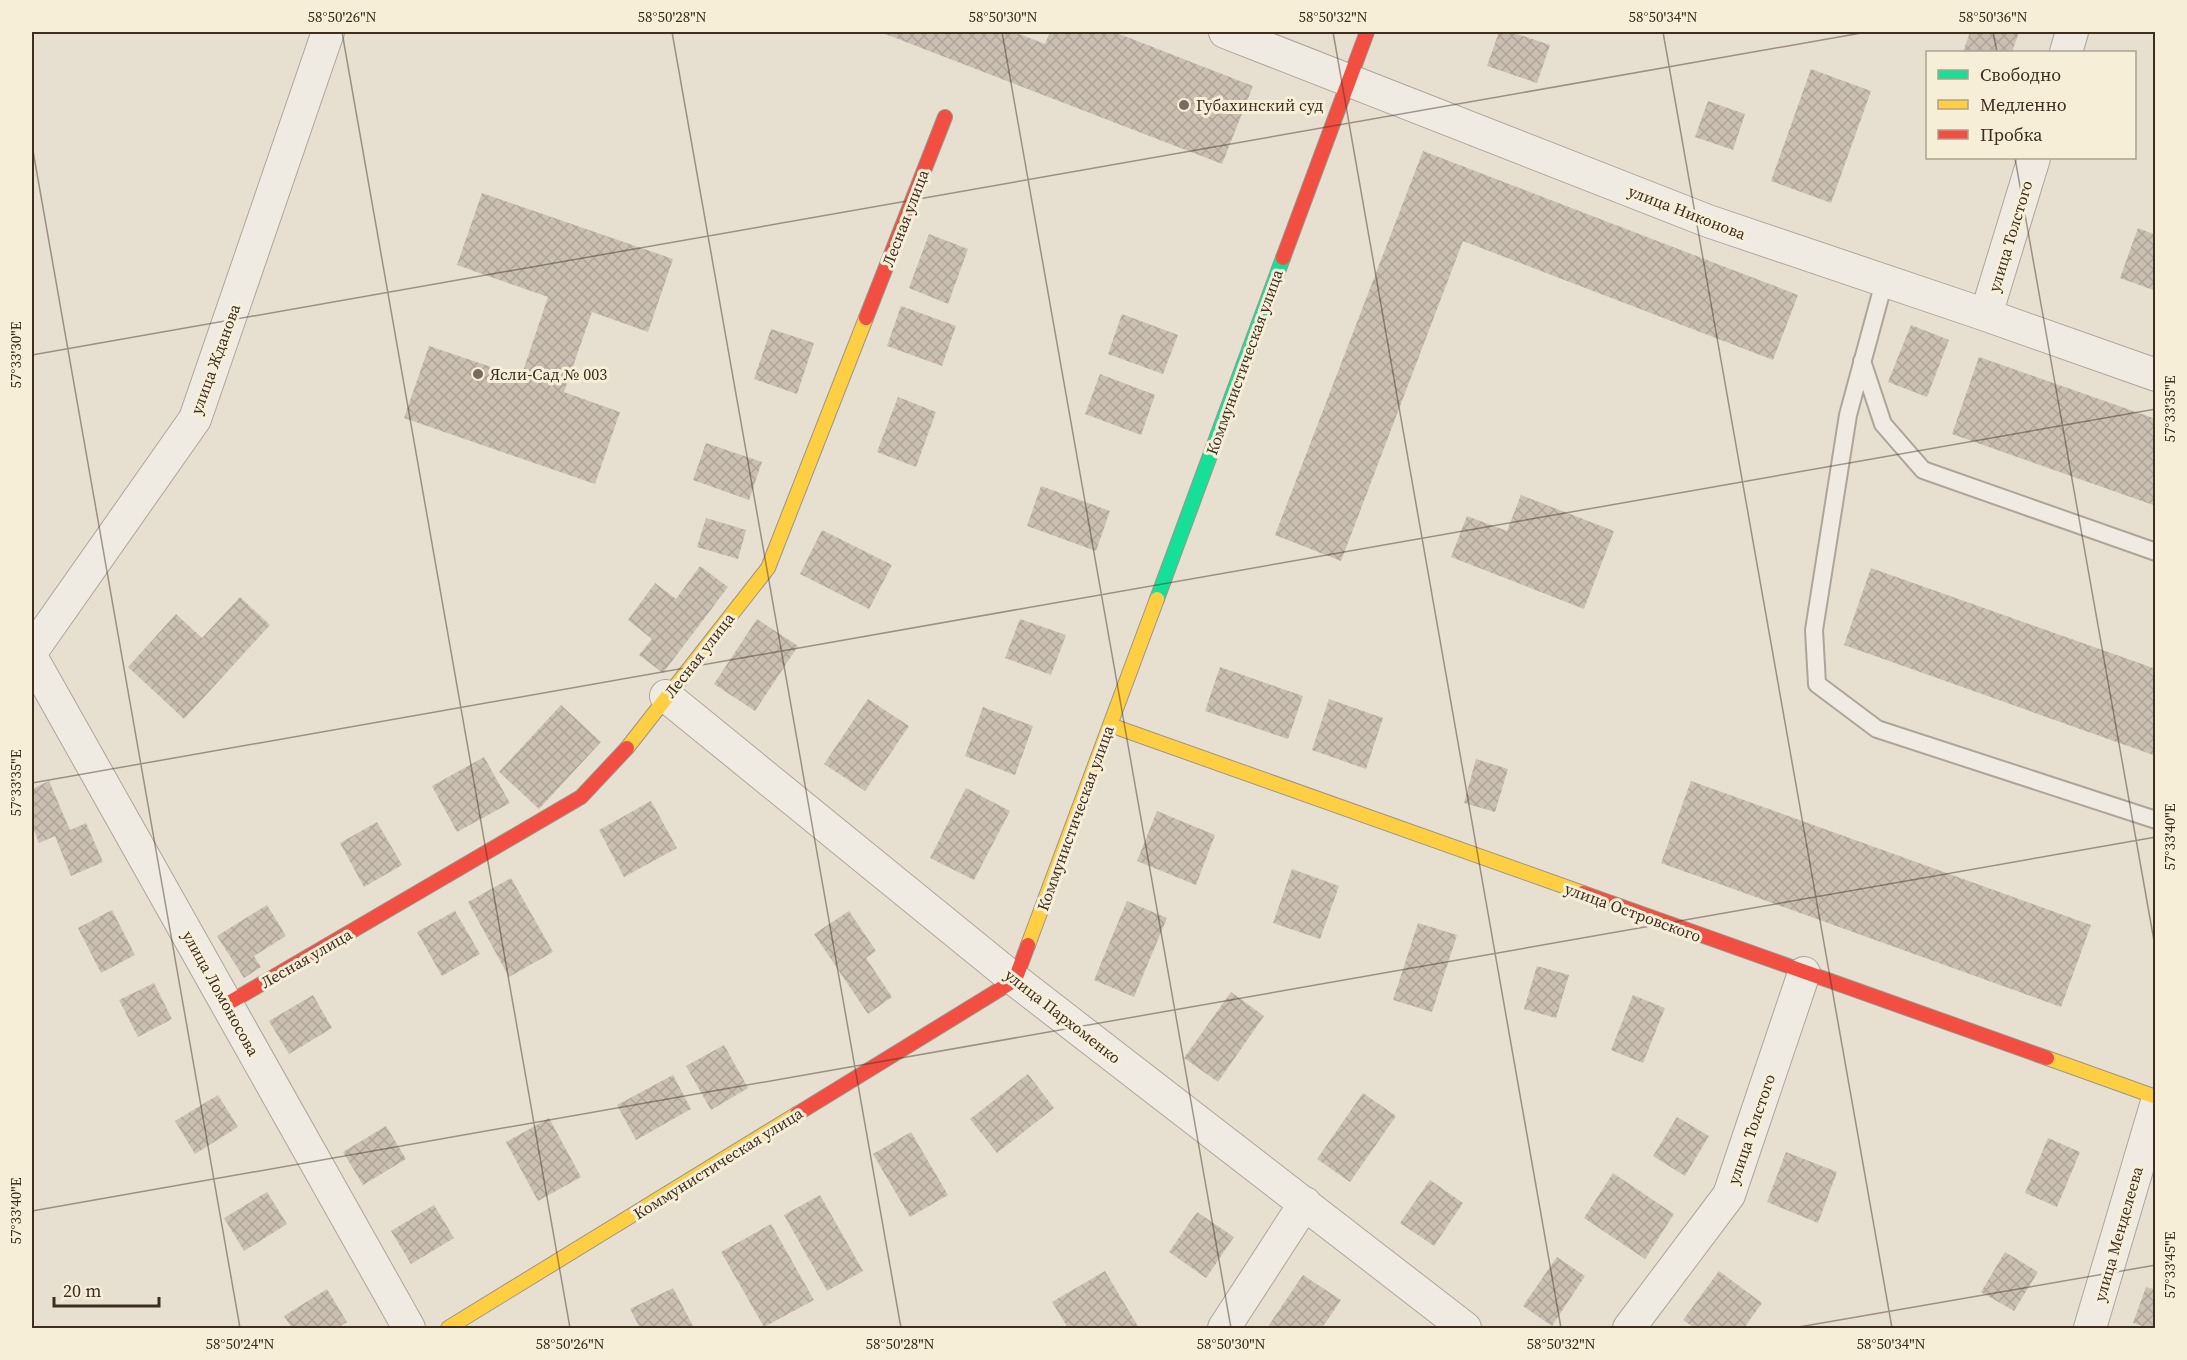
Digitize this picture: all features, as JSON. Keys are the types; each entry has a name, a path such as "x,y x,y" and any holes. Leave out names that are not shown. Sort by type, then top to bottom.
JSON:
{"street":[{"name":"улица Жданова","path":"32,651 195,419 328,32"},
{"name":"улица Никонова","path":"1225,32 1708,221 2156,375"},
{"name":"Коммунистическая улица","path":"448,1329 1015,980 1367,32"},
{"path":"2066,51 2072,32"},
{"name":"Лесная улица","path":"227,1004 581,797 626,749 768,568 945,117"},
{"name":"улица Толстого","path":"1986,315 2034,159"},
{"name":"улица Ломоносова","path":"32,658 409,1329"},
{"name":"улица Пархоменко","path":"666,696 1015,980 1465,1329"},
{"name":"улица Островского","path":"1110,725 2156,1097"},
{"name":"улица Толстого","path":"1629,1329 1729,1195 1804,973"},
{"name":"улица Менделеева","path":"2090,1329 2156,1105"},
{"path":"1224,1329 1305,1203"}],"lane":[{"path":"1884,282 1848,415 1814,630 1817,684 1877,729 2156,820"},
{"path":"1862,360 1883,424 1923,470 2156,552"}],"building":[{"path":"880,32 1014,32 1045,44 1050,32 1114,32 1253,86 1222,164"},
{"path":"1499,32 1511,32 1550,45 1537,83 1487,66"},
{"path":"1970,32 2019,32 2012,51 1963,51"},
{"path":"1811,69 1871,91 1831,203 1771,181"},
{"path":"1708,101 1745,114 1733,150 1695,137"},
{"path":"1423,151 1798,295 1773,360 1463,241 1341,561 1275,535"},
{"path":"482,193 673,259 648,332 592,312 564,392 620,412 595,484 404,418 429,346 521,377 548,297 457,265"},
{"path":"2138,228 2156,235 2156,291 2120,278"},
{"path":"929,234 968,249 948,304 909,288"},
{"path":"901,306 956,326 942,366 887,346"},
{"path":"1122,314 1178,335 1163,374 1108,354"},
{"path":"1911,325 1949,340 1927,397 1888,382"},
{"path":"771,329 814,343 797,394 754,379"},
{"path":"1979,357 2156,419 2156,506 1952,434"},
{"path":"1100,374 1155,395 1141,435 1085,414"},
{"path":"898,397 936,412 916,467 877,452"},
{"path":"706,443 762,462 749,500 693,480"},
{"path":"1041,486 1110,511 1096,551 1027,526"},
{"path":"1521,495 1614,531 1584,609 1451,557 1467,516 1507,531"},
{"path":"706,518 746,530 738,559 697,547"},
{"path":"822,530 892,565 869,609 800,574"},
{"path":"700,566 728,587 663,673 639,655 652,639 628,620 655,583 676,599"},
{"path":"1871,568 2156,669 2156,756 1844,645"},
{"path":"240,597 270,625 184,719 128,667 176,614 202,638"},
{"path":"757,619 798,646 755,711 714,684"},
{"path":"1020,619 1066,635 1051,675 1005,658"},
{"path":"1220,667 1303,696 1288,739 1205,711"},
{"path":"868,699 909,726 865,791 824,764"},
{"path":"1329,699 1383,718 1366,769 1312,750"},
{"path":"561,705 601,742 539,809 499,772"},
{"path":"983,707 1033,726 1015,775 965,756"},
{"path":"484,757 510,803 457,832 432,786"},
{"path":"1476,759 1508,769 1495,812 1464,803"},
{"path":"49,781 70,830 86,823 103,862 71,876 55,836 39,843 32,825 32,789"},
{"path":"1691,781 2091,925 2061,1007 1661,863"},
{"path":"966,788 1010,811 974,880 930,858"},
{"path":"651,801 677,848 624,877 599,830"},
{"path":"1157,811 1215,835 1196,885 1137,861"},
{"path":"377,822 402,865 364,887 340,843"},
{"path":"1292,869 1339,886 1320,939 1273,923"},
{"path":"511,878 553,952 509,977 468,902"},
{"path":"1127,901 1167,918 1134,997 1094,980"},
{"path":"267,905 286,936 254,956 261,967 244,978 217,936"},
{"path":"112,910 135,955 101,973 78,928"},
{"path":"455,911 480,954 442,976 417,932"},
{"path":"849,911 876,951 866,958 892,997 868,1014 814,934"},
{"path":"1418,923 1457,935 1432,1012 1393,1000"},
{"path":"1537,966 1569,975 1556,1018 1524,1009"},
{"path":"154,983 172,1019 138,1037 119,1000"},
{"path":"1231,992 1264,1016 1218,1082 1184,1058"},
{"path":"313,995 332,1028 289,1054 269,1021"},
{"path":"1633,995 1665,1008 1643,1063 1611,1050"},
{"path":"724,1045 748,1088 711,1110 686,1066"},
{"path":"1028,1074 1054,1108 997,1153 970,1119"},
{"path":"673,1075 691,1109 636,1140 617,1105"},
{"path":"1363,1093 1396,1116 1350,1182 1317,1159"},
{"path":"218,1095 238,1127 195,1154 175,1121"},
{"path":"1677,1117 1709,1136 1685,1176 1653,1156"},
{"path":"549,1118 581,1177 538,1201 506,1142"},
{"path":"386,1126 406,1159 363,1185 343,1152"},
{"path":"911,1132 948,1195 910,1217 873,1154"},
{"path":"2048,1138 2080,1152 2057,1207 2025,1193"},
{"path":"1786,1152 1837,1172 1818,1223 1767,1202"},
{"path":"1613,1173 1674,1214 1645,1259 1584,1218"},
{"path":"1430,1180 1463,1203 1434,1246 1400,1223"},
{"path":"267,1192 287,1224 244,1251 224,1218"},
{"path":"820,1195 863,1271 827,1291 784,1215"},
{"path":"434,1205 454,1238 411,1264 391,1231"},
{"path":"1197,1212 1234,1237 1206,1278 1169,1252"},
{"path":"771,1224 814,1300 764,1327 721,1252"},
{"path":"2005,1252 2038,1272 2014,1311 1981,1292"},
{"path":"1557,1257 1585,1276 1552,1326 1523,1306"},
{"path":"1105,1271 1139,1328 1068,1328 1052,1302"},
{"path":"1719,1271 1762,1303 1744,1328 1695,1328 1683,1320"},
{"path":"1303,1275 1341,1300 1322,1328 1267,1328"},
{"path":"2146,1287 2156,1290 2156,1328 2133,1323"},
{"path":"673,1288 694,1328 640,1328 630,1309"},
{"path":"327,1289 347,1322 337,1328 292,1328 284,1316"}],"traffic: fast":[{"path":"1157,599 1283,258"}],"traffic: slow":[{"path":"627,748 768,568 866,318"},
{"path":"1028,945 1157,599"},
{"path":"1110,725 1583,893"},
{"path":"2047,1058 2156,1097"},
{"path":"448,1328 797,1114"}],"traffic: jam":[{"path":"1283,258 1367,32"},
{"path":"866,318 945,117"},
{"path":"227,1004 581,797 627,748"},
{"path":"1583,893 2047,1058"},
{"path":"797,1114 1015,980 1028,945"}],"place":[{"name":"Губахинский суд","path":"1184,105"},
{"name":"Ясли-Сад № 003","path":"478,374"}]}
